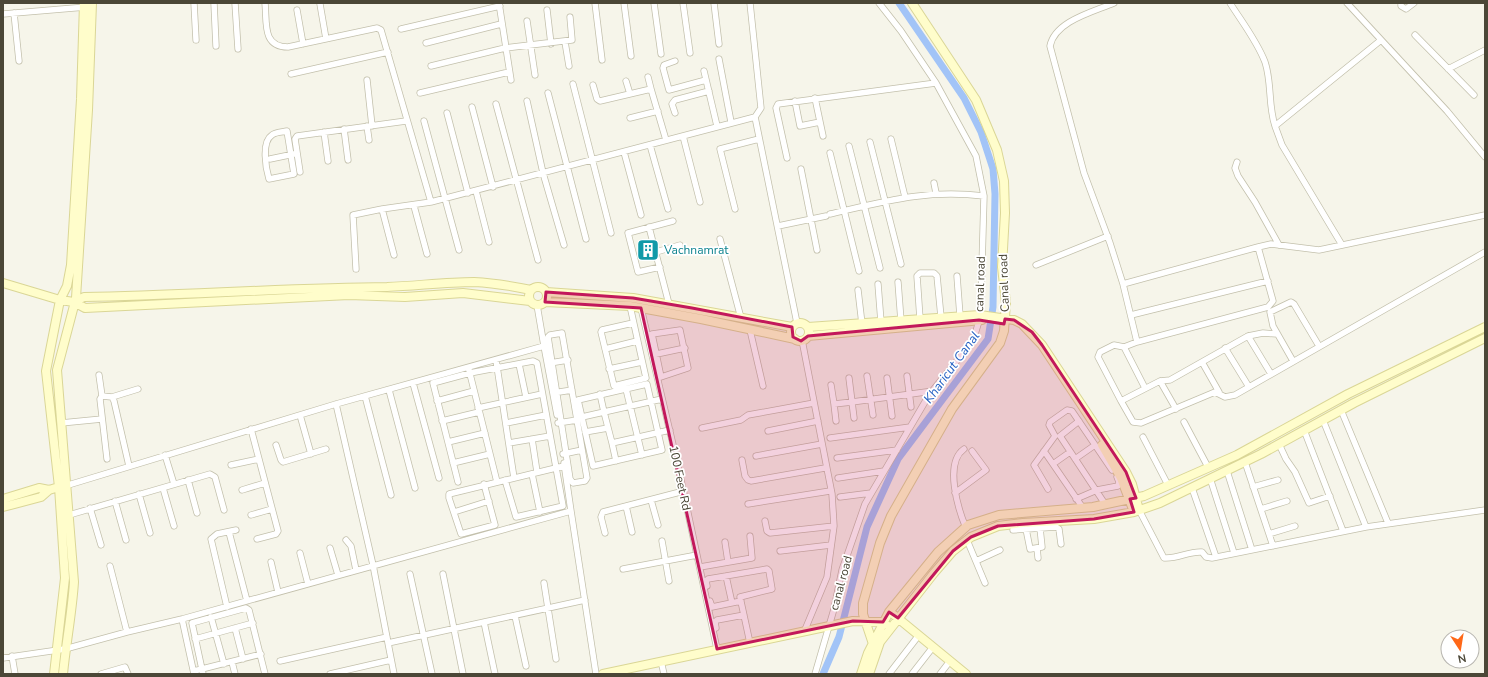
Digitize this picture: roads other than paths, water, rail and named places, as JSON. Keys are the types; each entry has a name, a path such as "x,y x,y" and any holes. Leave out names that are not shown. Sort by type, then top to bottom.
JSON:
{"street":[{"path":"194,3 196,40"},
{"path":"214,3 216,46"},
{"path":"235,3 238,50"},
{"path":"265,3 268,34 272,43 284,47 379,28 388,52 406,121 431,202"},
{"path":"594,3 602,60"},
{"path":"624,3 631,56"},
{"path":"654,3 660,54"},
{"path":"683,3 690,53"},
{"path":"714,3 719,44"},
{"path":"750,3 761,108 755,117 778,226 795,325 791,335 803,336 949,324 980,317"},
{"name":"canal road","path":"815,674 830,626 845,563 871,493 933,391 973,340 980,317 984,196 976,156 936,83 901,31 879,3"},
{"name":"Canal road","path":"872,644 867,621 863,614 863,603 880,543 891,516 952,409 996,349 1004,331 1006,303 1002,267 1005,213 1004,181 997,150 976,100 912,3"},
{"path":"1114,3 1069,22 1052,37 1050,46 1084,173 1108,236 1123,284 1137,342"},
{"path":"1230,3 1257,46 1265,62 1269,80 1272,117 1282,145 1342,245"},
{"path":"1347,3 1447,112 1485,157"},
{"path":"1401,3 1401,6 1406,9 1414,3"},
{"path":"320,4 326,39"},
{"path":"3,14 88,5"},
{"path":"63,674 65,649 72,615 74,582 69,515 62,486 46,371 60,300 67,286 71,265 88,5"},
{"path":"54,674 66,578 57,370 74,302 81,230 88,5"},
{"path":"401,30 499,5 511,80"},
{"path":"296,10 303,44"},
{"path":"547,10 551,44"},
{"path":"14,13 19,61"},
{"path":"431,66 505,48 551,44 572,40 570,17"},
{"path":"527,21 535,75"},
{"path":"426,43 501,24"},
{"path":"1415,35 1474,95"},
{"path":"1275,126 1381,40"},
{"path":"565,42 569,66"},
{"path":"1448,69 1485,50"},
{"path":"291,74 388,52"},
{"path":"719,59 731,122"},
{"path":"676,61 664,65 663,68 669,90 706,80"},
{"path":"704,71 717,126"},
{"path":"420,93 509,72"},
{"path":"648,77 666,140"},
{"path":"366,80 370,126 369,140"},
{"path":"626,81 630,94"},
{"path":"787,158 776,108 780,103 936,83"},
{"path":"573,84 611,233"},
{"path":"593,85 597,99 600,101 651,89"},
{"path":"675,113 672,104 675,100 709,91"},
{"path":"548,93 586,239"},
{"path":"815,98 823,136"},
{"path":"795,101 800,126 820,122"},
{"path":"527,102 543,173 564,245"},
{"path":"496,104 538,260"},
{"path":"472,107 493,187"},
{"path":"630,118 658,111"},
{"path":"447,113 468,193"},
{"path":"356,269 353,215 382,209 414,206 446,199 543,173 592,162 731,122 755,117"},
{"path":"300,172 296,139 297,136 406,121"},
{"path":"424,121 459,250"},
{"path":"344,129 348,160"},
{"path":"287,131 291,155 294,174 269,179 265,160 266,149 272,135 287,131"},
{"path":"324,132 328,161"},
{"path":"683,136 700,202"},
{"path":"735,209 720,149 759,139"},
{"path":"891,139 905,197"},
{"path":"870,142 901,264"},
{"path":"650,145 668,209"},
{"path":"849,146 880,268"},
{"path":"624,152 641,215"},
{"path":"830,153 859,271"},
{"path":"270,159 298,154"},
{"path":"1237,162 1235,168 1238,176 1255,202 1279,245"},
{"path":"801,169 817,250"},
{"path":"934,183 936,193"},
{"path":"476,191 489,242"},
{"path":"778,226 905,197 936,193 958,193 984,196"},
{"path":"414,206 427,254"},
{"path":"382,209 394,255"},
{"path":"1123,284 1271,244 1319,250 1485,215"},
{"path":"660,267 638,272 628,236 629,232 673,221"},
{"path":"649,227 669,304"},
{"path":"1036,265 1108,236"},
{"path":"720,239 741,318"},
{"path":"656,252 680,245"},
{"path":"1258,247 1273,301 1269,309 1271,321 1292,362"},
{"path":"1202,362 1219,392 1229,397 1485,252"},
{"path":"920,319 917,276 920,273 934,273 936,276 941,317"},
{"path":"957,276 960,316"},
{"path":"1131,315 1268,281"},
{"path":"74,302 84,297 408,286 455,282 476,282 531,290 540,287 546,292 633,298 741,318 795,325 803,323 803,336 830,491 834,526 827,577 804,632"},
{"path":"898,282 901,321"},
{"path":"3,283 60,300 74,302 84,308 349,295 405,297 463,293 537,302 630,306 750,330 803,336 862,324 941,317 980,317 1004,321 1027,334 1106,452 1133,498 1136,511 1164,558 1173,559 1196,551 1202,552 1206,557 1216,557 1388,523 1485,510"},
{"path":"878,284 881,322"},
{"path":"531,290 528,295 537,302 544,346 550,363"},
{"path":"858,290 862,324"},
{"path":"537,302 547,296 546,292"},
{"path":"1219,392 1215,392 1148,421 1133,422 1098,357 1100,352 1114,345 1124,347 1137,342 1269,309 1291,302 1297,309 1319,346"},
{"path":"630,306 645,380 614,386 601,334 602,330 633,323"},
{"name":"100 Feet Rd","path":"641,308 654,354 662,399 684,492 717,649"},
{"path":"861,674 872,644 889,612 938,552 968,525 999,515 1083,508 1105,504 1133,498 1168,485 1237,455 1348,394 1485,327"},
{"path":"680,330 685,348 688,368 662,377 654,354 652,335 654,333 680,330"},
{"path":"750,330 763,386"},
{"path":"550,363 548,337 550,335 562,333 568,360 572,390 580,418 585,432 593,466 662,450 647,384 579,399 580,418 582,450 587,478 585,480 571,482 550,363"},
{"path":"1121,402 1160,381 1170,380 1248,336 1263,333 1278,334"},
{"path":"1248,336 1271,374"},
{"path":"1013,530 1094,519 1136,511 1160,502 1245,462 1341,410 1485,338"},
{"path":"605,349 638,341"},
{"path":"458,482 433,385 434,383 496,360 544,346"},
{"path":"1124,347 1145,388"},
{"path":"654,354 685,348"},
{"path":"1225,348 1249,387"},
{"path":"496,360 514,478"},
{"path":"550,363 568,360"},
{"path":"3,507 41,497 49,490 62,486 365,396 469,370 497,368 534,361 537,363 563,506 516,518 505,480"},
{"path":"609,369 642,362"},
{"path":"519,364 526,397"},
{"path":"469,370 496,482"},
{"path":"99,375 102,396 100,399 107,459"},
{"path":"867,376 873,415"},
{"path":"907,376 911,407"},
{"path":"849,378 854,418"},
{"path":"887,378 892,416"},
{"path":"1160,381 1176,408"},
{"path":"414,383 439,478"},
{"path":"831,385 836,421"},
{"path":"102,396 112,397 138,389"},
{"path":"626,389 642,455"},
{"path":"389,390 415,488"},
{"path":"555,392 572,390"},
{"path":"437,401 474,391"},
{"path":"834,404 933,391"},
{"path":"442,422 502,402 542,394"},
{"path":"600,394 616,461"},
{"path":"365,396 391,495"},
{"path":"112,397 129,466"},
{"path":"560,423 662,399"},
{"path":"702,428 741,420 748,415 814,403"},
{"path":"336,404 373,565 394,674"},
{"path":"1048,489 1034,466 1055,436 1049,425 1050,422 1070,410 1079,421 1119,482 1118,486 1114,488 1097,490 1076,499"},
{"path":"1341,410 1388,523"},
{"path":"300,415 311,454"},
{"path":"506,423 546,415"},
{"path":"60,422 102,419"},
{"path":"1323,420 1366,527"},
{"path":"768,431 818,421"},
{"path":"1079,421 1060,436 1105,504"},
{"path":"1184,422 1208,467"},
{"path":"830,438 910,427"},
{"path":"585,432 608,428"},
{"path":"251,429 277,532 257,539"},
{"path":"612,444 670,430"},
{"path":"1304,430 1344,531"},
{"path":"448,442 485,433"},
{"path":"508,443 550,436"},
{"path":"1143,437 1168,485"},
{"path":"532,439 534,473 540,512"},
{"path":"756,456 822,444"},
{"path":"1279,444 1286,459 1295,472 1309,503 1330,496"},
{"path":"276,445 283,462 326,449"},
{"path":"1075,459 1095,445"},
{"path":"964,449 957,454 954,464 959,512 966,528"},
{"path":"565,453 582,450"},
{"path":"837,458 897,450"},
{"path":"956,493 986,470 972,451"},
{"path":"1044,451 1083,508"},
{"path":"1053,464 1070,452"},
{"path":"565,453 564,466 596,674"},
{"path":"453,463 490,454"},
{"path":"165,455 174,484"},
{"path":"231,465 259,459"},
{"path":"742,460 745,476 751,481 826,468"},
{"path":"1245,462 1273,546"},
{"path":"484,484 496,522 494,525 462,535 449,494 484,484 564,466"},
{"path":"1227,470 1252,550"},
{"path":"838,478 884,471"},
{"path":"69,515 212,474 215,477 224,510"},
{"path":"1210,478 1234,553"},
{"path":"188,480 197,513"},
{"path":"1254,487 1278,480"},
{"path":"242,490 265,483"},
{"path":"3,499 39,488 49,490"},
{"path":"163,488 174,526"},
{"path":"1192,488 1216,557"},
{"path":"748,504 830,491"},
{"path":"604,533 601,513 684,492"},
{"path":"840,498 871,493"},
{"path":"139,494 150,533"},
{"path":"651,500 658,524"},
{"path":"115,501 126,540"},
{"path":"454,512 489,501"},
{"path":"1261,509 1287,501"},
{"path":"626,506 632,532"},
{"path":"90,508 100,546"},
{"path":"251,515 272,509"},
{"path":"3,658 56,649 65,649 182,619 571,511"},
{"path":"765,521 767,531 770,533 834,526"},
{"path":"869,674 876,649 898,618 953,551 971,537 998,526 1036,526 1059,528 1061,544"},
{"path":"1026,529 1029,548 1037,548 1042,546 1036,526"},
{"path":"1269,534 1295,526"},
{"path":"227,607 212,539 217,534 236,530"},
{"path":"229,532 247,601"},
{"path":"700,567 752,558 750,536"},
{"path":"346,540 351,546 356,570"},
{"path":"967,540 985,583"},
{"path":"662,541 669,581"},
{"path":"725,542 728,562"},
{"path":"780,551 831,545"},
{"path":"330,548 338,575"},
{"path":"1037,548 1038,558"},
{"path":"976,561 1000,550"},
{"path":"300,553 308,584"},
{"path":"623,569 697,555"},
{"path":"271,562 278,592"},
{"path":"110,566 127,632"},
{"path":"741,601 714,607 710,605 706,581 708,579 767,569 769,570 772,589 742,596 741,601 750,643"},
{"path":"410,574 432,674"},
{"path":"442,574 463,674"},
{"path":"726,576 732,603"},
{"path":"544,583 556,659"},
{"path":"280,661 453,629 585,600"},
{"path":"202,672 192,623 247,608 253,623 265,674"},
{"path":"889,612 966,674"},
{"path":"717,631 716,621 744,615"},
{"path":"515,616 526,666"},
{"path":"211,617 224,664"},
{"path":"182,619 194,672 202,672 224,664 261,654"},
{"path":"603,674 853,621 883,622 891,628"},
{"path":"484,622 495,674"},
{"path":"195,639 253,623"},
{"path":"235,628 243,659"},
{"path":"889,674 919,635"},
{"path":"912,674 933,647"},
{"path":"12,656 15,674"},
{"path":"330,674 391,660"},
{"path":"661,661 664,674"},
{"path":"940,674 950,661"},
{"path":"232,662 235,674"},
{"path":"101,674 125,667 128,674"}],"waterway":[{"name":"Kharicut Canal","path":"823,674 839,637 867,527 898,459 988,339 993,307 995,194 993,169 981,132 964,98 899,3"}],"place":[{"name":"Vachnamrat","path":"648,250"}]}
